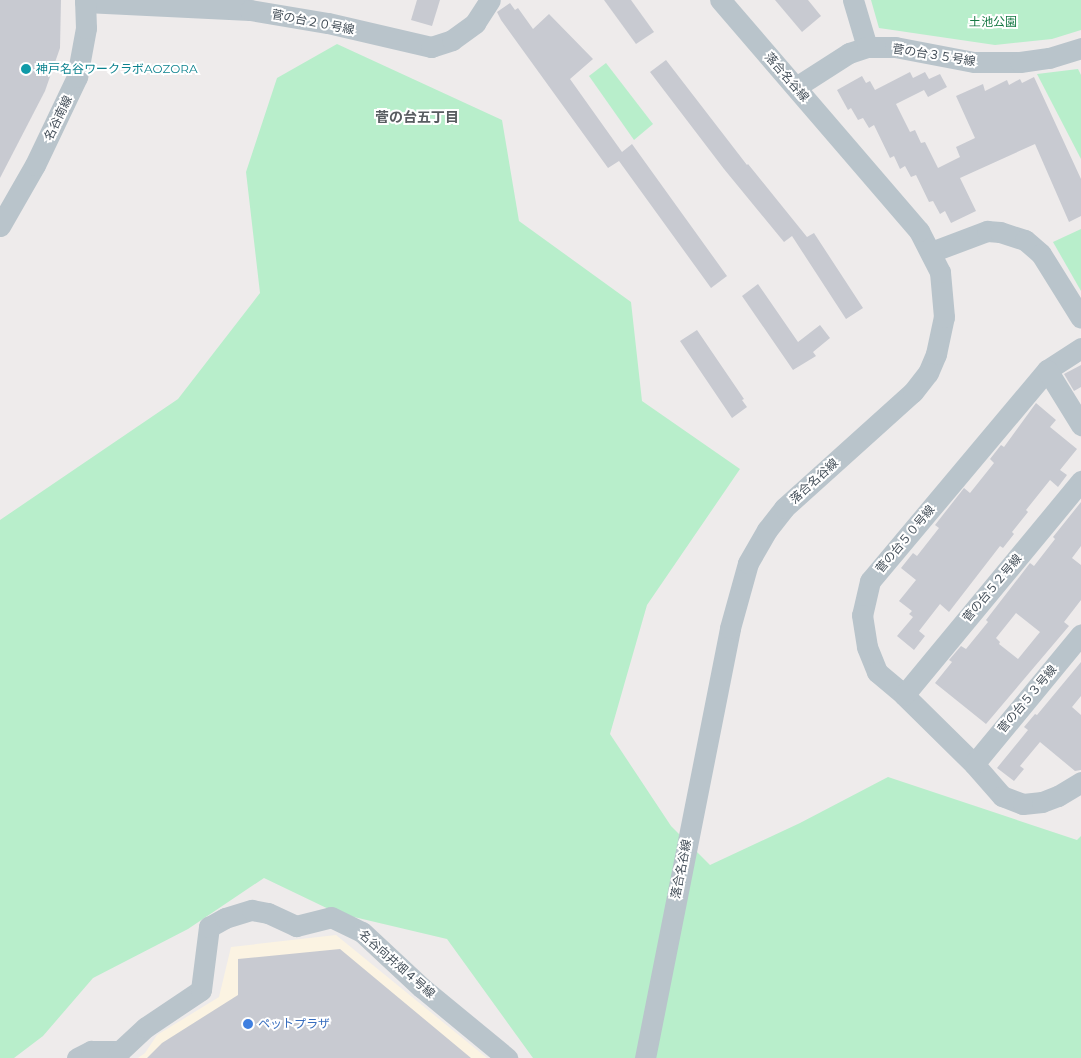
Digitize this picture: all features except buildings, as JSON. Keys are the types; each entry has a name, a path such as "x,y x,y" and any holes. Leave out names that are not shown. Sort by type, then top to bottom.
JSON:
{"street":[{"name":"菅の台２０号線","path":"85,1 250,10 328,23 431,47 452,40 475,23 490,0"},
{"name":"落合名谷線","path":"644,1058 730,628 748,563 767,530 784,508 913,392 928,373 936,354 944,318 940,272 915,225 720,0"},
{"path":"853,0 867,47"},
{"name":"名谷南線","path":"0,226 35,164 77,77 86,28 85,1"},
{"name":"菅の台３５号線","path":"796,87 849,53 867,47 895,47 974,62 1020,62 1050,58 1081,48"},
{"path":"931,252 987,231 1000,232 1025,240 1041,254 1081,318"},
{"name":"菅の台５０号線","path":"1081,348 1047,370 870,581 862,616 866,647 877,672 904,695 974,764 1002,796 1023,804 1042,802 1058,796 1081,782"},
{"path":"1047,370 1081,425"},
{"name":"菅の台５２号線","path":"904,695 1081,481"},
{"name":"菅の台５３号線","path":"974,764 1081,634"},
{"name":"名谷向井畑４号線","path":"118,1055 146,1027 201,990 209,927 225,918 252,910 268,913 296,926 331,917 362,932 421,987 508,1058"},
{"path":"77,1058 92,1051 118,1055"}],"shaded area":[{"path":"336,935 487,1058 138,1058 145,1053 157,1035 219,997 231,947"}],"green space":[{"name":"土池公園","path":"871,0 1081,0 1081,30 1052,39 995,45 879,28"},
{"path":"337,44 502,120 519,221 631,302 642,401 740,469 647,605 610,734 671,826 710,865 800,823 888,777 1077,840 1081,836 1081,1058 533,1058 447,939 337,913 264,878 188,929 93,978 43,1036 14,1058 0,1058 0,520 178,399 260,293 246,172 277,78"},
{"path":"606,63 653,124 634,140 589,76"},
{"path":"1078,69 1081,75 1081,159 1037,74"},
{"path":"1081,229 1081,291 1053,242"}],"place":[{"name":"神戸名谷ワークラボAOZORA","path":"26,69"},
{"name":"ペットプラザ","path":"248,1024"}],"district":[{"name":"菅の台五丁目","path":"417,117"}]}
